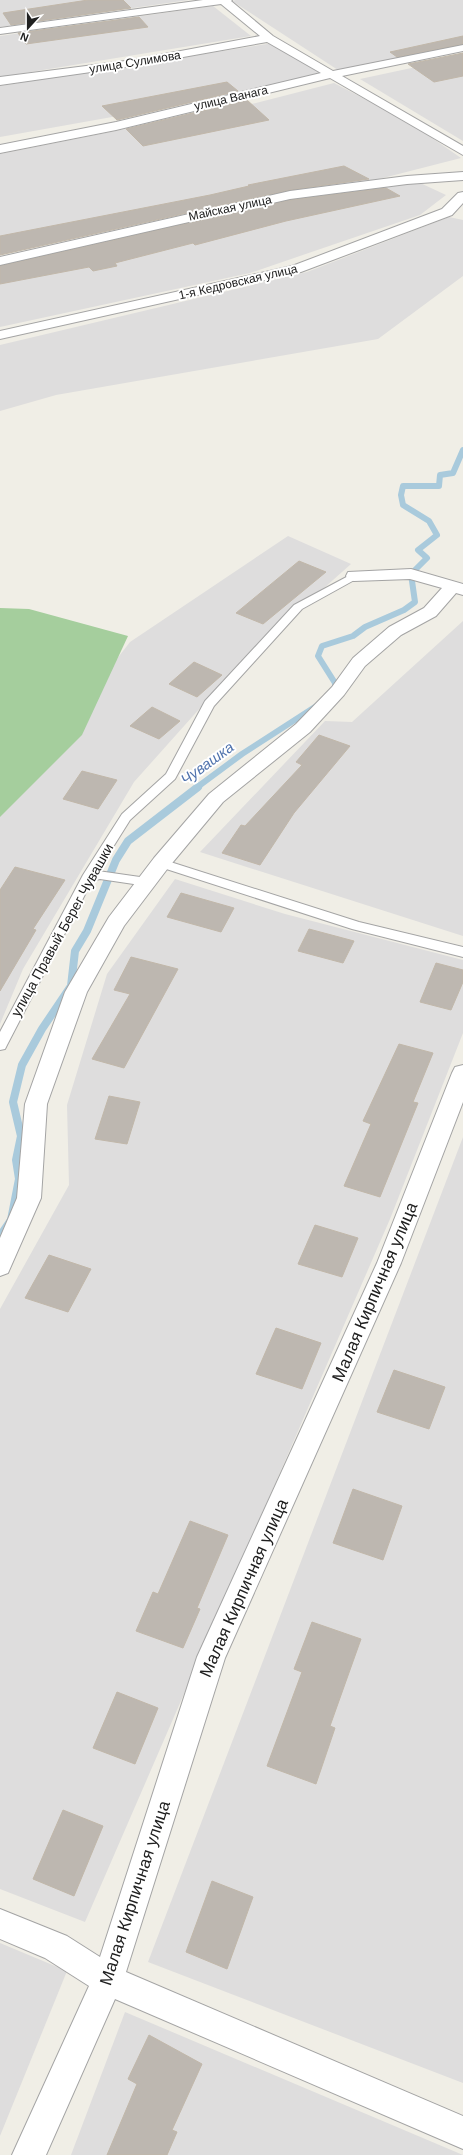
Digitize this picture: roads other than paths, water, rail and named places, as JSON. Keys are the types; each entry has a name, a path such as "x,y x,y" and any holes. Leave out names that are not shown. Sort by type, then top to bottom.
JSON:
{"street":[{"path":"0,31 225,0 269,38 334,74 463,151"},
{"name":"улица Сулимова","path":"0,81 133,64 269,38"},
{"name":"улица Ванага","path":"0,149 116,126 334,74 463,48"},
{"name":"Майская улица","path":"0,261 290,195 406,180 463,176"},
{"name":"1-я Кедровская улица","path":"0,335 296,269 447,212 463,196"},
{"path":"354,576 411,574 458,588"},
{"path":"0,1266 29,1198 36,1104 76,992 116,922 161,863 216,798 303,728 338,691 359,662 395,631 430,612 458,588"},
{"name":"Малая Кирпичная улица","path":"29,2155 108,1980 211,1657 389,1263 463,1073"},
{"path":"0,1924 56,1947 108,1980 463,2133"}],"lane":[{"name":"улица Правый Берег Чувашки","path":"0,1045 87,878 126,817 171,776 209,704 298,606 354,576"},
{"path":"161,863 357,926 463,952"},
{"path":"87,878 100,875 123,877 147,882"}],"waterway":[{"name":"Чувашка","path":"335,693 335,683 318,656 322,646 353,636 365,627 404,610 415,602 411,574 427,558 418,550 437,535 429,521 403,505 401,495 403,486 439,486 440,475 453,473 463,450"},
{"name":"Чувашка","path":"196,788 242,754 318,705"},
{"name":"Чувашка","path":"0,1236 11,1220 19,1179 16,1160 21,1136 13,1102 22,1065 42,1029 71,986 75,951 87,931 116,860 128,841 198,787"}]}
